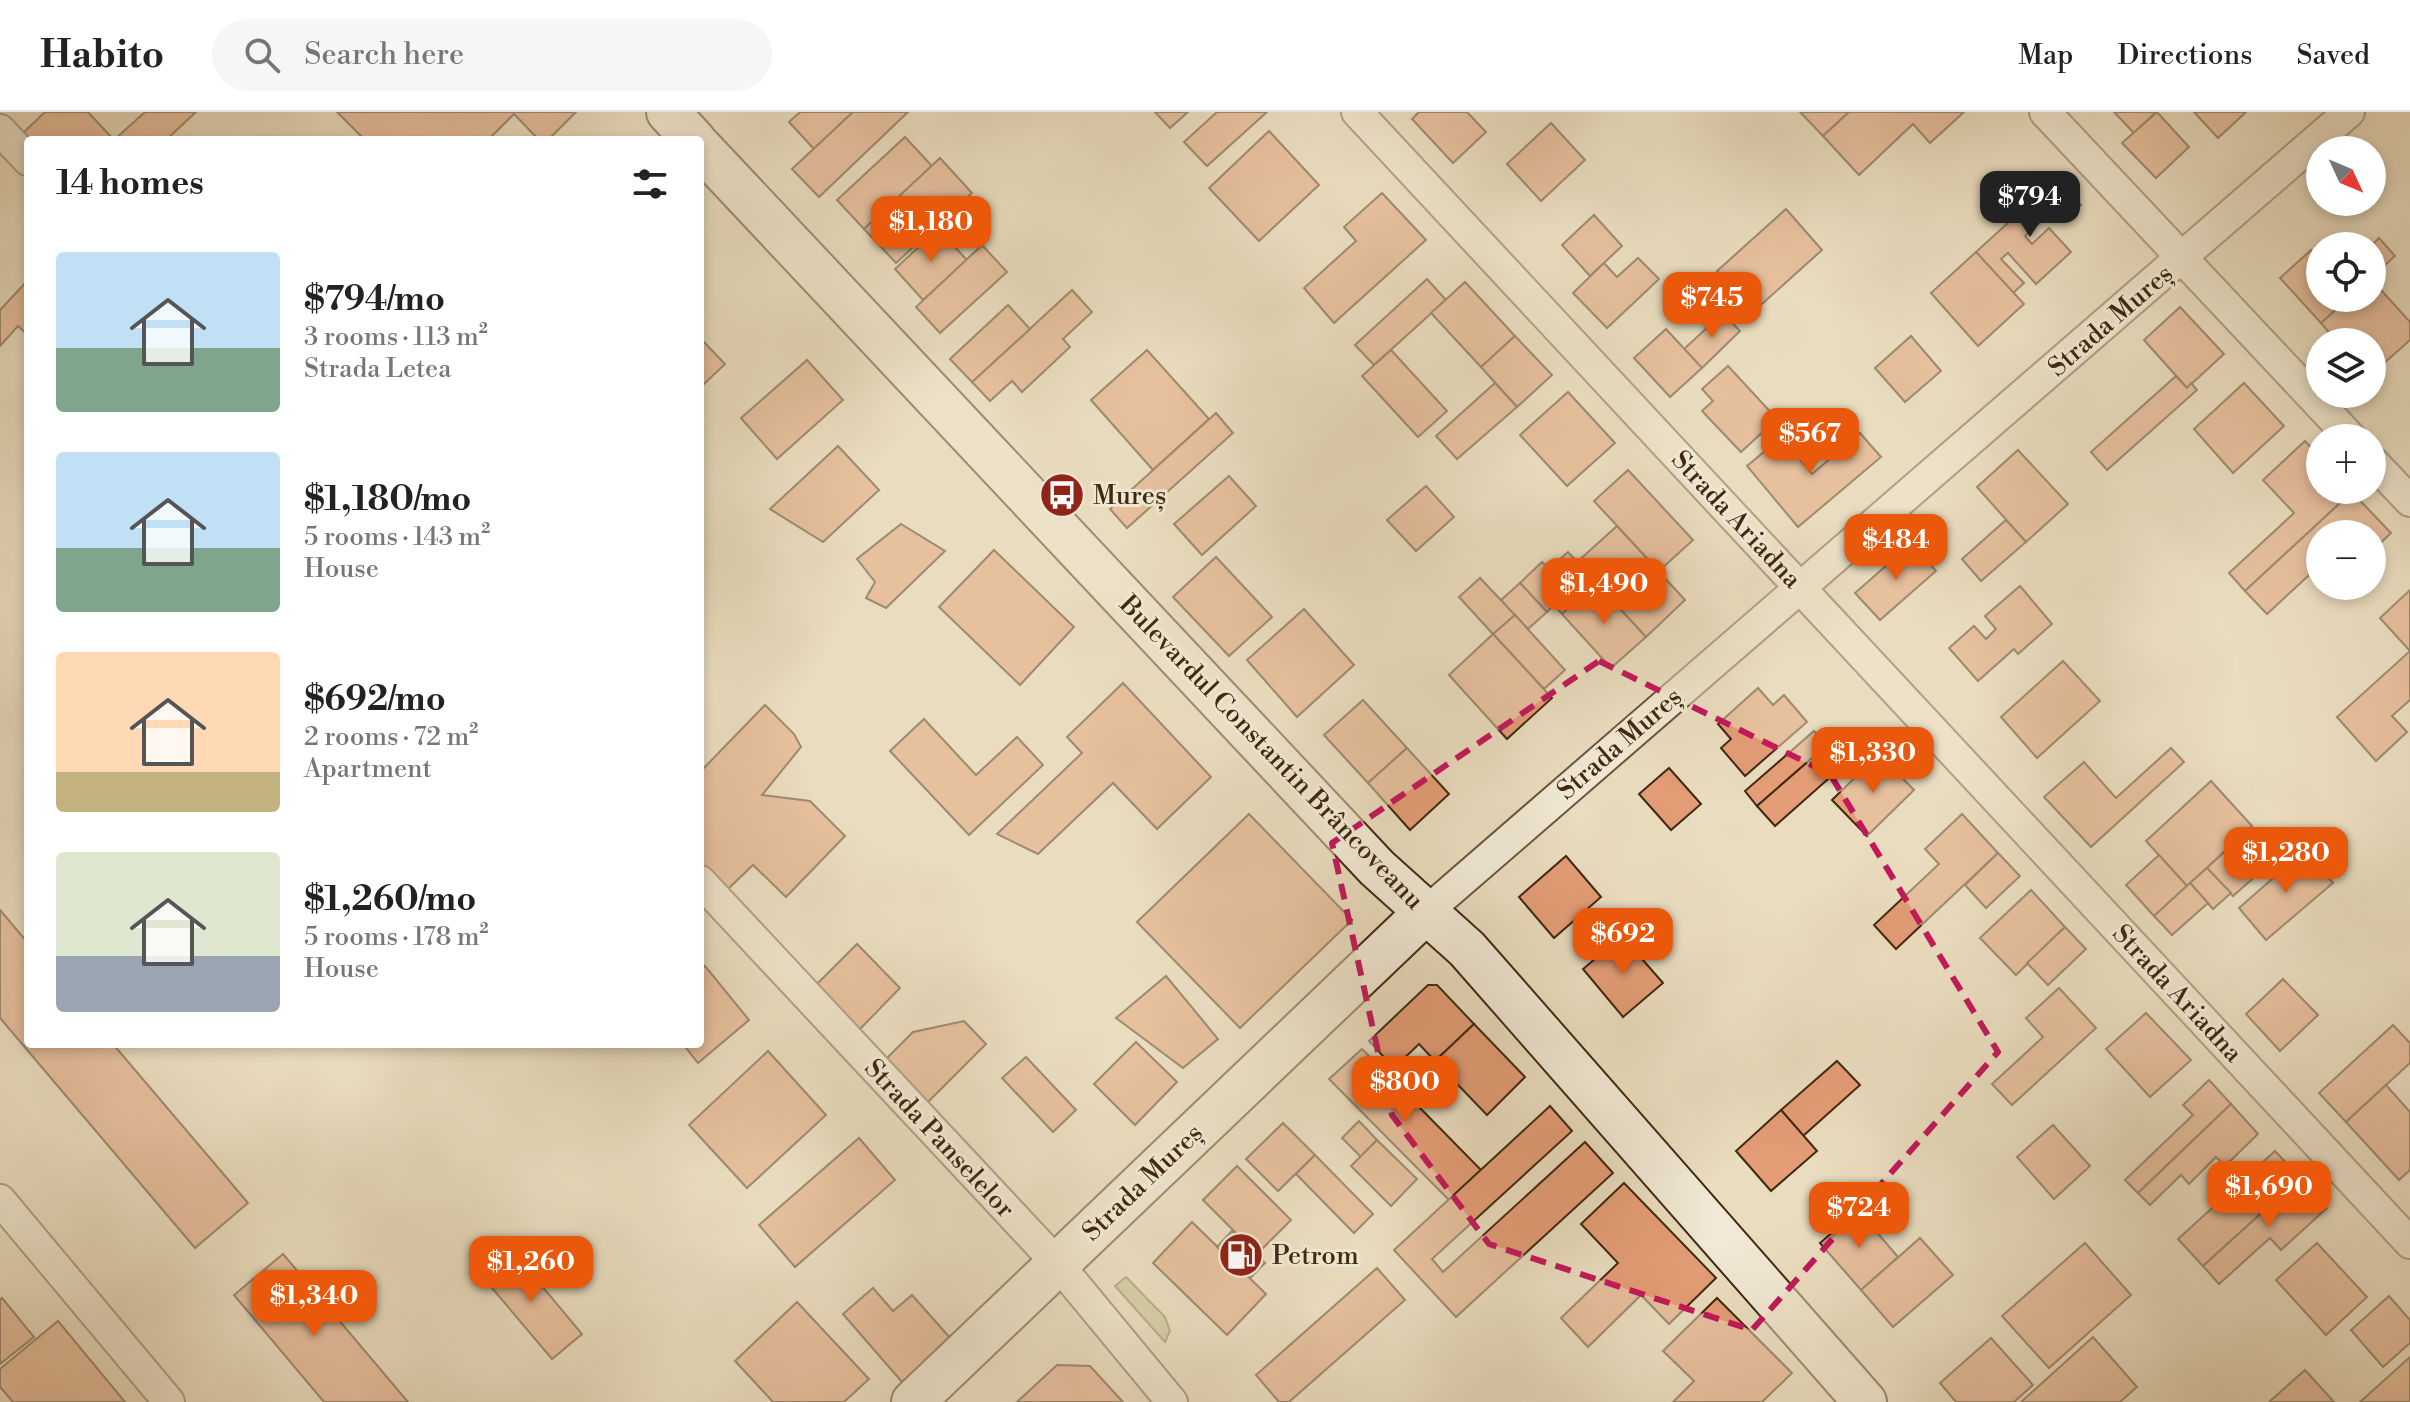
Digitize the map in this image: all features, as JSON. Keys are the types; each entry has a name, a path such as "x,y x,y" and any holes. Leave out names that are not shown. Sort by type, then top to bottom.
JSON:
{"main road":[{"path":"668,112 690,136"},
{"name":"Bulevardul Constantin Brâncoveanu","path":"704,151 1377,868 1467,949 1865,1402"},
{"name":"Strada Mureș","path":"913,1402 1426,912"}],"street":[{"name":"Strada Ariadna","path":"1357,112 2410,1243"},
{"path":"2045,112 2338,424"},
{"name":"Strada Mureș","path":"1426,912 2349,112"},
{"path":"0,130 24,156"},
{"path":"2386,476 2410,501"},
{"name":"Strada Panselelor","path":"704,885 1057,1263 1172,1402"},
{"path":"0,1200 169,1402"}],"highlighted area":[{"path":"1599,661 1830,774 1998,1052 1752,1330 1489,1244 1392,1115 1332,843"}],"shaded area":[{"path":"1126,1277 1165,1317 1170,1331 1165,1342 1115,1286"}],"building":[{"path":"45,112 88,112 110,136 26,136 23,133"},
{"path":"145,112 196,112 170,136 118,136"},
{"path":"337,112 576,112 552,136 535,136 514,114 492,136 361,136"},
{"path":"800,112 853,112 814,149 789,122"},
{"path":"853,112 908,112 819,197 792,169"},
{"path":"1155,112 1188,112 1170,128"},
{"path":"1217,112 1267,112 1207,166 1184,142"},
{"path":"1419,112 1467,112 1486,132 1453,163 1412,119"},
{"path":"1800,112 1849,112 1823,136"},
{"path":"1849,112 1964,112 1930,143 1913,124 1859,175 1823,136"},
{"path":"2114,112 2156,112 2134,133"},
{"path":"2157,112 2189,147 2156,178 2122,143"},
{"path":"2194,112 2246,112 2218,138"},
{"path":"1551,123 1585,160 1541,201 1507,164"},
{"path":"1269,131 1319,185 1259,241 1209,188"},
{"path":"905,137 932,166 864,229 837,200"},
{"path":"940,158 972,193 896,263 864,229"},
{"path":"2056,179 2081,205 2066,219 2056,208 2025,236 2032,244 2049,228 2071,252 2036,284 2008,253 2001,259 2024,283 2013,293 1976,252"},
{"path":"1382,193 1426,240 1334,323 1304,288 1356,241 1344,227"},
{"path":"1786,209 1822,250 1753,312 1717,271"},
{"path":"1594,215 1622,246 1590,276 1562,245"},
{"path":"938,229 967,260 923,300 895,269"},
{"path":"982,245 1007,272 940,333 916,307"},
{"path":"2386,246 2395,256 2386,264"},
{"path":"1976,252 2024,304 1978,346 1931,293"},
{"path":"2306,255 2306,307 2280,278"},
{"path":"1638,258 1659,279 1607,328 1573,293 1604,263 1617,277"},
{"path":"1427,279 1446,300 1374,365 1355,345"},
{"path":"1465,282 1515,336 1481,367 1431,313"},
{"path":"24,284 24,331 18,326 0,346 0,310"},
{"path":"1072,290 1092,312 1063,339 1070,347 1022,392 1012,381 990,401 972,382"},
{"path":"2386,295 2410,322 2410,340 2386,361 2386,328 2325,328 2321,323 2333,312 2386,312"},
{"path":"1008,305 1030,329 972,382 950,359"},
{"path":"2180,307 2224,354 2187,388 2144,340"},
{"path":"2311,312 2333,312 2321,323"},
{"path":"1723,313 1740,331 1702,368 1684,349"},
{"path":"1666,329 1702,368 1670,397 1634,358"},
{"path":"1515,336 1552,375 1517,407 1481,367"},
{"path":"1911,336 1941,371 1905,402 1875,368"},
{"path":"704,342 725,364 704,384"},
{"path":"1147,350 1209,419 1153,470 1091,400"},
{"path":"1391,350 1447,411 1418,437 1362,376"},
{"path":"807,360 843,400 777,459 741,418"},
{"path":"1728,366 1777,419 1741,452 1702,411 1713,401 1702,389"},
{"path":"2176,376 2187,388 2191,383 2197,390 2107,470 2091,452"},
{"path":"1495,383 1517,407 1457,459 1436,436"},
{"path":"2244,383 2284,426 2233,473 2194,429"},
{"path":"1568,392 1615,443 1567,486 1520,435"},
{"path":"1216,413 1233,433 1127,528 1110,509"},
{"path":"1860,433 1881,457 1798,527 1747,466 1782,437 1812,474"},
{"path":"2305,441 2306,504 2339,504 2322,520 2306,520 2306,535 2245,591 2229,573 2294,513 2263,480"},
{"path":"838,446 879,490 823,542 770,509"},
{"path":"2018,450 2068,504 2026,542 1977,487"},
{"path":"1628,470 1693,540 1659,571 1594,501"},
{"path":"1229,476 1256,506 1202,555 1174,524"},
{"path":"1426,486 1454,517 1416,551 1387,520"},
{"path":"2339,504 2363,504 2379,520 2322,520"},
{"path":"2006,520 2026,542 1981,581 1962,559"},
{"path":"901,524 945,551 886,608 866,598 875,582 857,559"},
{"path":"1617,526 1685,600 1646,637 1577,562"},
{"path":"2306,535 2306,578 2267,614 2245,591"},
{"path":"1912,543 1936,571 1880,620 1855,593"},
{"path":"994,550 1074,627 1020,685 939,607"},
{"path":"1568,552 1596,583 1562,614 1554,605 1547,612 1520,583 1542,562 1549,569"},
{"path":"1216,557 1272,617 1229,656 1173,597"},
{"path":"1480,578 1515,615 1493,634 1459,597"},
{"path":"1520,583 1547,612 1528,629 1501,600"},
{"path":"1596,583 1646,637 1611,668 1562,614"},
{"path":"2020,586 2052,624 2018,654 2014,649 1978,681 1949,648 1974,626 1986,639 1996,629 1985,616"},
{"path":"2410,590 2410,651 2380,618"},
{"path":"1304,609 1354,665 1297,717 1247,660"},
{"path":"1515,615 1565,670 1544,689 1493,634"},
{"path":"1493,634 1552,698 1507,739 1449,675"},
{"path":"2410,651 2410,700 2392,716 2407,732 2376,761 2337,717"},
{"path":"2063,661 2100,701 2037,758 2001,717"},
{"path":"1123,683 1211,777 1157,829 1113,783 1038,854 997,834 1082,753 1067,737"},
{"path":"1758,688 1773,705 1784,695 1807,722 1745,776 1721,748 1731,739 1718,724"},
{"path":"1363,700 1407,748 1368,783 1324,735"},
{"path":"765,705 794,734 801,747 762,795 810,801 845,836 786,897 753,865 727,890 704,868 704,768"},
{"path":"924,719 976,775 1017,737 1043,765 969,835 890,751"},
{"path":"1814,731 1827,745 1757,806 1745,791"},
{"path":"1827,745 1844,765 1775,826 1757,806"},
{"path":"1407,748 1449,794 1410,830 1368,783"},
{"path":"2171,748 2184,762 2091,847 2044,797 2084,762 2116,798"},
{"path":"1879,754 1914,790 1867,836 1832,800"},
{"path":"1669,768 1701,804 1671,830 1639,794"},
{"path":"2211,781 2252,826 2187,886 2146,841"},
{"path":"1249,814 1352,920 1240,1028 1137,922"},
{"path":"1962,814 1998,853 1896,949 1874,925 1939,864 1925,849"},
{"path":"2238,839 2265,868 2233,896 2207,868"},
{"path":"2305,850 2333,883 2266,940 2239,908"},
{"path":"1998,853 2020,876 1986,908 1965,885"},
{"path":"2159,855 2187,886 2154,916 2126,885"},
{"path":"1566,856 1601,897 1554,938 1519,897"},
{"path":"2207,868 2231,893 2213,909 2190,883"},
{"path":"2190,883 2208,903 2172,935 2154,916"},
{"path":"2031,890 2065,927 2016,975 1980,938"},
{"path":"0,910 24,938 24,1046 0,1018"},
{"path":"2065,927 2086,949 2048,985 2027,963"},
{"path":"1622,936 1663,983 1623,1017 1583,969"},
{"path":"857,944 900,988 859,1030 815,986"},
{"path":"704,967 749,1020 698,1063 686,1048 704,1048"},
{"path":"1166,976 1218,1039 1183,1068 1116,1018"},
{"path":"2283,979 2318,1015 2280,1051 2246,1014"},
{"path":"1428,985 1437,985 1474,1024 1435,1061 1419,1044 1394,1068 1369,1041"},
{"path":"2059,988 2096,1028 2012,1105 1992,1084 2043,1037 2026,1018"},
{"path":"2146,1013 2191,1060 2150,1097 2106,1049"},
{"path":"964,1021 986,1044 925,1105 883,1062 913,1032"},
{"path":"1474,1024 1525,1077 1487,1115 1435,1061"},
{"path":"2393,1025 2410,1043 2410,1063 2346,1122 2319,1093"},
{"path":"1136,1042 1177,1082 1135,1125 1094,1084"},
{"path":"25,1048 116,1048 248,1203 195,1248"},
{"path":"1362,1049 1481,1170 1449,1200 1329,1079"},
{"path":"768,1051 826,1115 747,1188 689,1125"},
{"path":"1026,1057 1076,1110 1053,1132 1002,1078"},
{"path":"1837,1061 1860,1085 1803,1136 1781,1110"},
{"path":"2209,1080 2231,1104 2138,1193 2125,1180 2193,1115 2183,1105"},
{"path":"2386,1085 2410,1112 2410,1170 2399,1180 2346,1122"},
{"path":"2231,1104 2258,1134 2225,1166 2216,1157 2189,1184 2181,1175 2150,1205 2138,1193"},
{"path":"1550,1106 1572,1131 1432,1259 1443,1272 1585,1142 1613,1173 1456,1317 1394,1250"},
{"path":"1781,1110 1817,1151 1771,1191 1736,1151"},
{"path":"1359,1121 1377,1140 1361,1157 1342,1138"},
{"path":"1283,1123 1315,1155 1278,1191 1246,1159"},
{"path":"2053,1125 2090,1166 2054,1199 2017,1157"},
{"path":"859,1138 895,1180 795,1267 759,1225"},
{"path":"1377,1140 1417,1179 1391,1206 1351,1166"},
{"path":"2275,1151 2300,1178 2203,1266 2178,1239"},
{"path":"1315,1155 1373,1214 1354,1233 1296,1174"},
{"path":"1237,1166 1291,1220 1257,1254 1203,1200"},
{"path":"2300,1178 2327,1208 2281,1250 2270,1238 2219,1284 2203,1266"},
{"path":"1624,1183 1716,1278 1669,1324 1641,1295 1588,1347 1561,1318 1618,1263 1581,1224"},
{"path":"1858,1210 1898,1257 1861,1290 1820,1243"},
{"path":"1192,1222 1266,1294 1227,1335 1153,1263"},
{"name":"Petrom","path":"1232,1231 1265,1263 1250,1278 1217,1247"},
{"path":"1920,1238 1953,1275 1893,1327 1861,1290"},
{"path":"2085,1243 2131,1295 2049,1368 2002,1316"},
{"path":"2317,1243 2367,1297 2326,1335 2276,1280"},
{"path":"511,1249 582,1334 552,1359 481,1275"},
{"path":"283,1254 408,1402 324,1402 234,1295"},
{"path":"1377,1268 1405,1300 1289,1402 1279,1402 1256,1375"},
{"path":"873,1288 893,1311 912,1295 951,1339 902,1382 843,1314"},
{"path":"2389,1296 2410,1320 2410,1343 2383,1367 2351,1330"},
{"path":"2,1298 34,1337 0,1364 0,1300"},
{"path":"1717,1298 1792,1373 1762,1402 1673,1402 1694,1381 1663,1351"},
{"path":"797,1302 869,1379 844,1402 773,1402 735,1361"},
{"path":"58,1321 125,1402 13,1402 0,1387 0,1369"},
{"path":"2093,1337 2137,1387 2120,1402 2021,1402"},
{"path":"1991,1338 2033,1385 2014,1402 1956,1402 1940,1383"},
{"path":"2410,1357 2410,1402 2360,1402"},
{"path":"1057,1365 1090,1366 1123,1402 1017,1402"},
{"path":"2305,1370 2334,1402 2269,1402"}],"place":[{"name":"Mureș","path":"1062,495"},
{"name":"Petrom","path":"1241,1255"}]}
